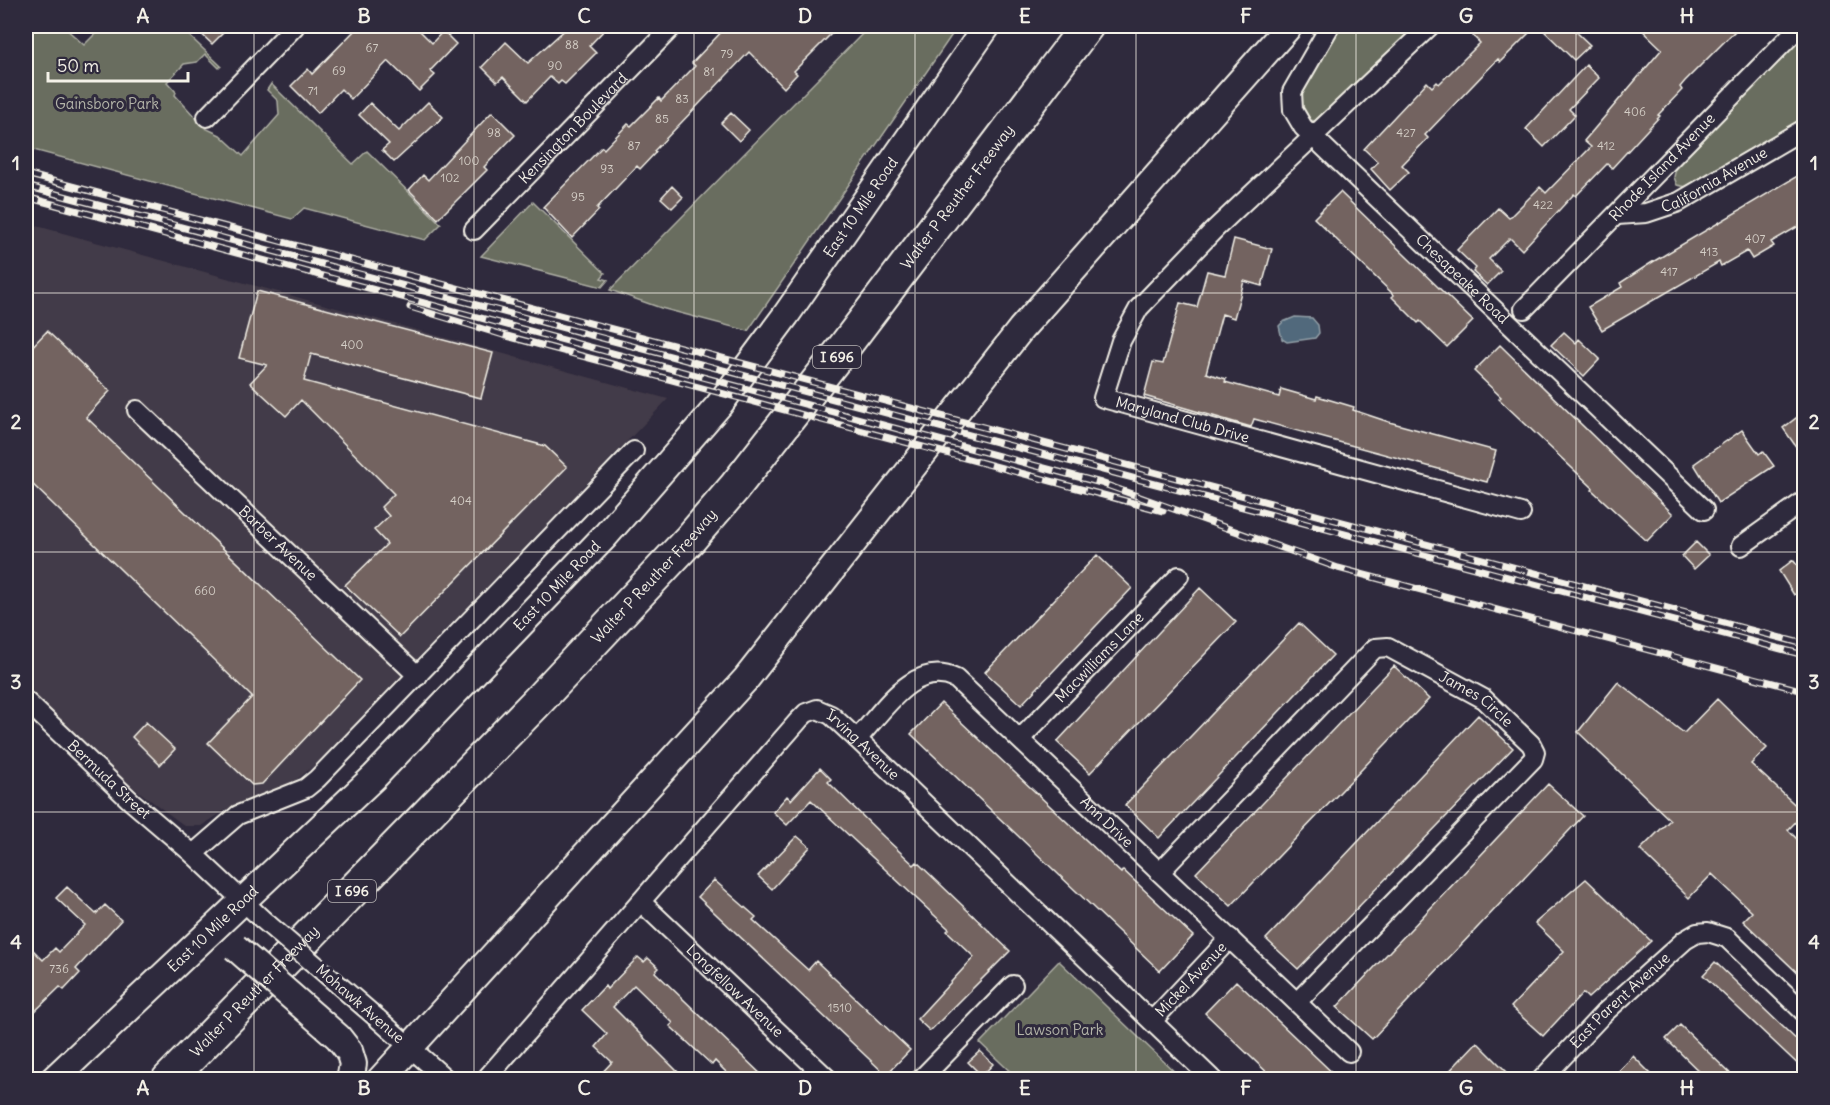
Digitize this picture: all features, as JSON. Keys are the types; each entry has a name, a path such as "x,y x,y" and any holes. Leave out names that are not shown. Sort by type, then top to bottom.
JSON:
{"highway":[{"name":"Walter P Reuther Freeway","path":"168,1080 543,696 727,497 835,359 1087,26"}],"main road":[{"name":"East 10 Mile Road","path":"53,1080 374,777 606,536 712,413 826,260 987,26"},
{"path":"380,1080 746,679 1022,329 1289,26"},
{"path":"192,948 216,941 235,947 338,1037 349,1051 352,1064 350,1080"}],"street":[{"path":"207,117 295,26"},
{"name":"Kensington Boulevard","path":"474,230 673,26"},
{"name":"Chesapeake Road","path":"1330,26 1292,92 1296,115 1313,137 1704,510"},
{"path":"1313,137 1430,26"},
{"name":"Rhode Island Avenue","path":"1524,309 1800,26"},
{"name":"California Avenue","path":"1617,215 1646,213 1679,202 1804,129"},
{"name":"Maryland Club Drive","path":"1313,137 1215,230 1139,308 1121,341 1103,398 1521,513"},
{"name":"Barber Avenue","path":"137,410 418,676"},
{"path":"193,854 238,815 306,788 418,676 634,451"},
{"path":"1741,546 1804,501"},
{"name":"Macwilliams Lane","path":"1020,739 1179,576"},
{"name":"James Circle","path":"1160,872 1375,648 1388,647 1484,699 1531,744 1535,752 1533,759 1298,1002"},
{"name":"Ann Drive","path":"857,738 915,679 935,673 956,679 1349,1052"},
{"name":"Bermuda Street","path":"26,702 132,802 193,854"},
{"name":"Irving Avenue","path":"485,1080 806,713 817,710 831,715 857,738 1213,1080"},
{"name":"Mohawk Avenue","path":"193,854 241,901 447,1080"},
{"name":"Longfellow Avenue","path":"641,902 829,1080"},
{"name":"East Parent Avenue","path":"1541,1080 1603,1014 1685,940 1697,933 1708,932 1727,938 1804,1012"},
{"name":"Mickel Avenue","path":"1152,1021 1230,938"},
{"path":"920,1080 1013,985"}],"shaded area":[{"path":"26,223 668,399 317,763 295,781 229,808 201,826 185,826 118,776 26,687"}],"green space":[{"name":"Gainsboro Park","path":"26,26 63,26 84,45 103,26 179,26 221,66 219,68 205,54 197,62 184,64 167,82 176,92 175,95 205,128 220,135 243,156 279,115 278,101 267,90 271,84 353,164 367,151 441,224 425,240 304,208 292,219 26,148"},
{"path":"870,26 958,26 748,331 661,308 610,290"},
{"path":"1416,26 1315,121 1310,120 1302,104 1302,90 1310,72 1338,27"},
{"path":"1804,36 1804,118 1687,187 1677,185 1674,177 1676,168"},
{"path":"533,202 605,273 601,278 608,280 602,287 481,256"},
{"name":"Lawson Park","path":"1059,961 1182,1079 1018,1079 980,1043"}],"water":[{"path":"1295,317 1312,318 1318,325 1319,333 1315,338 1287,342 1282,339 1279,326"}],"building":[{"path":"193,26 230,26 212,44"},
{"path":"359,26 415,26 432,43 443,31 456,44 430,71 435,75 419,91 388,61 351,99 341,89 318,113 291,86 308,69 312,74"},
{"path":"569,26 608,26 589,46 596,53 565,84 561,81 558,84 550,77 527,101 503,77 497,82 482,67 506,42 528,63"},
{"path":"727,26 839,26 794,71 797,74 784,88 749,52 654,151 656,152 640,169 637,166 597,208 599,210 572,238 543,207 602,147 604,149 628,124 631,126 659,98 661,101 695,66 692,63"},
{"path":"1484,26 1536,26 1500,62 1498,59 1425,135 1428,138 1402,165 1409,172 1390,190 1371,169 1378,162 1364,149 1427,82 1432,87 1437,82 1439,84 1480,43 1473,36"},
{"path":"1539,26 1570,26 1590,45 1574,60"},
{"path":"1638,26 1740,26 1685,81 1680,87 1682,90 1612,168 1607,164 1576,196 1574,194 1522,250 1510,238 1489,259 1501,271 1487,285 1473,272 1476,268 1457,250 1498,208 1509,218 1540,187 1546,193 1591,147 1584,141 1662,49"},
{"path":"1586,65 1599,78 1569,109 1575,115 1544,147 1526,129"},
{"path":"428,102 443,117 394,162 382,150 389,144 359,115 370,103 399,131"},
{"path":"492,112 515,135 484,167 487,170 438,219 409,190 423,175 428,180"},
{"path":"731,113 749,130 739,141 721,123"},
{"path":"1804,172 1804,223 1771,242 1774,246 1752,259 1747,251 1721,266 1719,262 1602,330 1588,307 1622,287 1620,283 1651,263"},
{"path":"672,186 683,197 672,208 661,198"},
{"path":"1340,192 1473,321 1447,347 1420,321 1418,323 1392,297 1394,295 1314,218"},
{"path":"1234,239 1272,249 1262,286 1244,281 1234,318 1222,314 1206,373 1226,379 1225,382 1279,397 1281,389 1316,399 1317,396 1354,407 1353,410 1389,422 1496,451 1487,482 1254,419 1251,427 1144,396 1153,362 1163,364 1180,303 1197,307 1207,271 1225,275"},
{"path":"257,291 493,353 481,398 311,354 304,381 545,446 567,467 400,637 345,585 387,544 374,530 389,516 381,507 394,494 301,400 286,416 250,383 267,365 239,358"},
{"path":"47,331 110,391 86,417 360,680 262,784 252,785 208,743 252,697 26,478 26,353"},
{"path":"1564,332 1576,343 1579,339 1600,359 1584,376 1551,345"},
{"path":"1500,345 1673,514 1647,541 1499,399 1501,397 1474,371"},
{"path":"1804,412 1804,458 1783,428"},
{"path":"1742,430 1759,454 1763,451 1774,466 1718,503 1694,464"},
{"path":"1696,542 1709,555 1694,569 1682,556"},
{"path":"1097,555 1132,588 1021,705 985,672"},
{"path":"1793,560 1804,574 1804,588 1794,595 1779,571"},
{"path":"1200,588 1236,622 1090,773 1057,742"},
{"path":"1299,623 1333,655 1159,838 1125,805"},
{"path":"1394,666 1429,699 1231,906 1196,873"},
{"path":"1618,682 1684,733 1717,699 1767,748 1751,764 1804,813 1788,830 1804,846 1804,979 1743,921 1752,912 1712,874 1689,898 1640,850 1670,820 1578,732"},
{"path":"941,703 1121,873 1123,870 1193,936 1160,971 911,734"},
{"path":"1478,715 1513,748 1298,969 1266,939"},
{"path":"146,722 175,749 160,765 132,737"},
{"path":"820,768 831,779 828,782 884,837 914,865 917,862 1010,951 930,1031 917,1019 974,957 947,931 949,929 811,800 787,825 773,812 787,796 791,800"},
{"path":"1548,784 1583,816 1372,1039 1337,1007"},
{"path":"797,836 810,847 772,889 758,876"},
{"path":"1586,879 1651,941 1588,998 1583,993 1543,1036 1511,1007 1564,951 1535,923"},
{"path":"714,880 756,917 753,920 808,970 816,961 910,1050 886,1075 698,897"},
{"path":"67,887 96,914 105,905 121,920 76,969 80,973 64,990 60,987 26,1020 26,943 43,960 55,948 59,952 85,925 56,898"},
{"path":"638,957 644,962 648,958 659,968 655,972 767,1080 734,1080 715,1061 712,1065 670,1026 673,1023 634,985 613,1007 686,1080 595,1080 612,1062 596,1047 607,1034 582,1010 605,986 607,989"},
{"path":"1715,962 1804,1047 1804,1070 1703,975"},
{"path":"1236,981 1340,1080 1275,1080 1205,1013"},
{"path":"1680,1025 1737,1080 1708,1080 1666,1039"},
{"path":"1477,1042 1506,1071 1498,1080 1441,1080"},
{"path":"980,1051 993,1064 982,1076 968,1062"},
{"path":"1633,1056 1657,1080 1611,1080"}],"railway":[{"path":"26,174 1804,644"},
{"path":"26,186 1804,655"},
{"path":"26,197 1101,483 1338,568 1804,691"},
{"path":"410,307 503,335 1163,511"}]}
